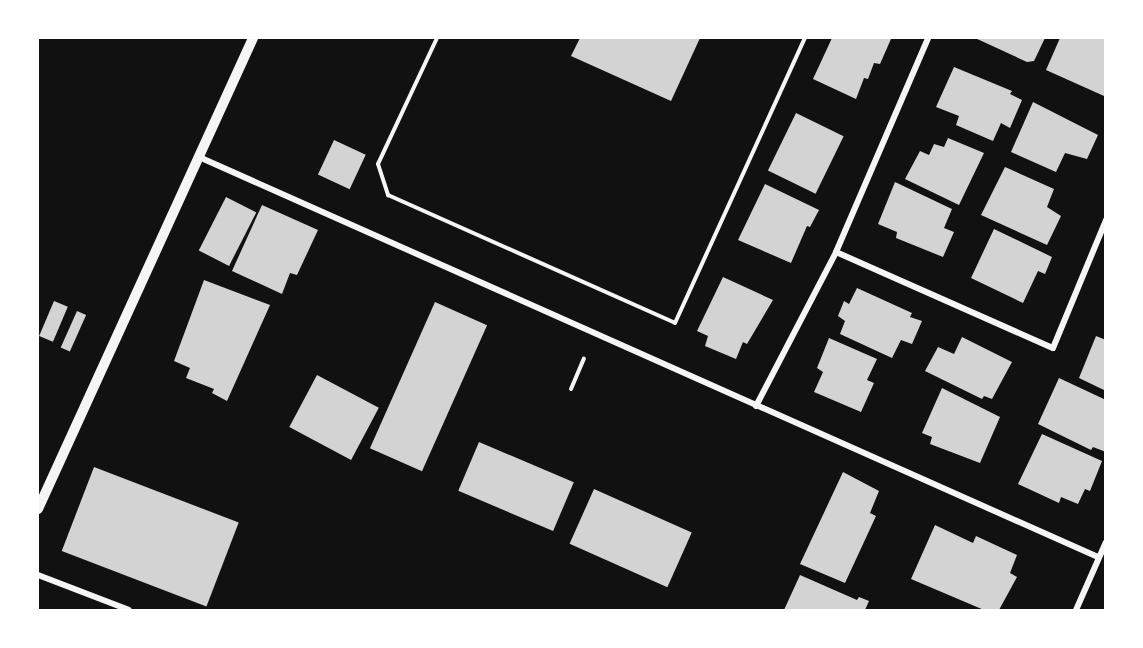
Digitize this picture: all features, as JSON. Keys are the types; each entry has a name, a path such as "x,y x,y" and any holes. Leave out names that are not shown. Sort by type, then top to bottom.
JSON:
{"street":[{"path":"38,509 253,38"},
{"path":"756,406 836,252 927,38"},
{"path":"199,157 1098,557"},
{"path":"836,252 1053,348 1106,220"},
{"path":"1076,610 1106,542"},
{"path":"38,575 129,610"}],"path":[{"path":"437,38 378,164 388,195 675,323 805,38"}],"building":[{"path":"580,38 700,38 671,101 571,56"},
{"path":"832,38 891,39 880,64 874,63 868,79 864,78 856,99 813,79"},
{"path":"975,38 1045,38 1034,61 1027,62"},
{"path":"1060,38 1106,38 1104,96 1046,70"},
{"path":"954,67 1012,91 1010,94 1022,100 1010,128 1001,123 993,141 956,125 959,116 936,107"},
{"path":"1033,102 1098,135 1087,159 1065,153 1056,172 1011,152"},
{"path":"796,113 844,136 816,194 768,171"},
{"path":"948,138 984,153 959,205 905,179 920,151 929,155 934,144 944,147"},
{"path":"334,140 366,155 350,189 318,174"},
{"path":"1005,167 1054,189 1047,207 1061,216 1047,245 981,215"},
{"path":"895,182 952,209 944,228 954,232 943,257 896,238 897,232 878,224"},
{"path":"765,184 819,210 810,227 807,226 791,263 738,240"},
{"path":"226,197 256,212 229,266 199,250"},
{"path":"262,205 318,230 297,275 290,273 282,294 232,271"},
{"path":"994,229 1052,257 1045,274 1038,271 1023,303 971,278"},
{"path":"723,277 773,300 747,344 743,342 736,359 705,346 708,336 697,331"},
{"path":"204,280 270,305 227,401 212,393 214,389 186,378 190,368 174,361"},
{"path":"857,288 912,313 910,317 922,321 912,344 901,340 892,358 840,334 845,321 838,316 844,301 849,304"},
{"path":"54,301 68,307 53,342 39,336"},
{"path":"435,302 487,325 422,471 370,448"},
{"path":"77,311 86,315 70,352 61,348"},
{"path":"1096,336 1106,340 1106,391 1079,378"},
{"path":"962,337 1012,362 992,399 984,396 982,399 925,371 938,347 954,354"},
{"path":"829,338 877,359 867,380 874,383 861,412 814,392 823,372 817,368"},
{"path":"317,375 379,408 351,460 289,427"},
{"path":"1059,378 1106,400 1106,452 1093,447 1091,450 1038,424"},
{"path":"942,388 1000,417 980,463 930,444 932,437 922,433"},
{"path":"1042,434 1102,461 1090,491 1085,489 1078,504 1061,497 1059,503 1018,484"},
{"path":"479,442 574,482 553,531 458,491"},
{"path":"94,467 239,523 206,607 62,551"},
{"path":"843,472 879,491 870,513 876,516 845,583 800,564"},
{"path":"594,489 692,533 667,587 570,544"},
{"path":"935,525 973,543 976,536 1017,555 1010,573 1017,577 999,610 984,610 911,579"},
{"path":"800,575 857,600 859,597 869,601 865,610 784,610"}]}
